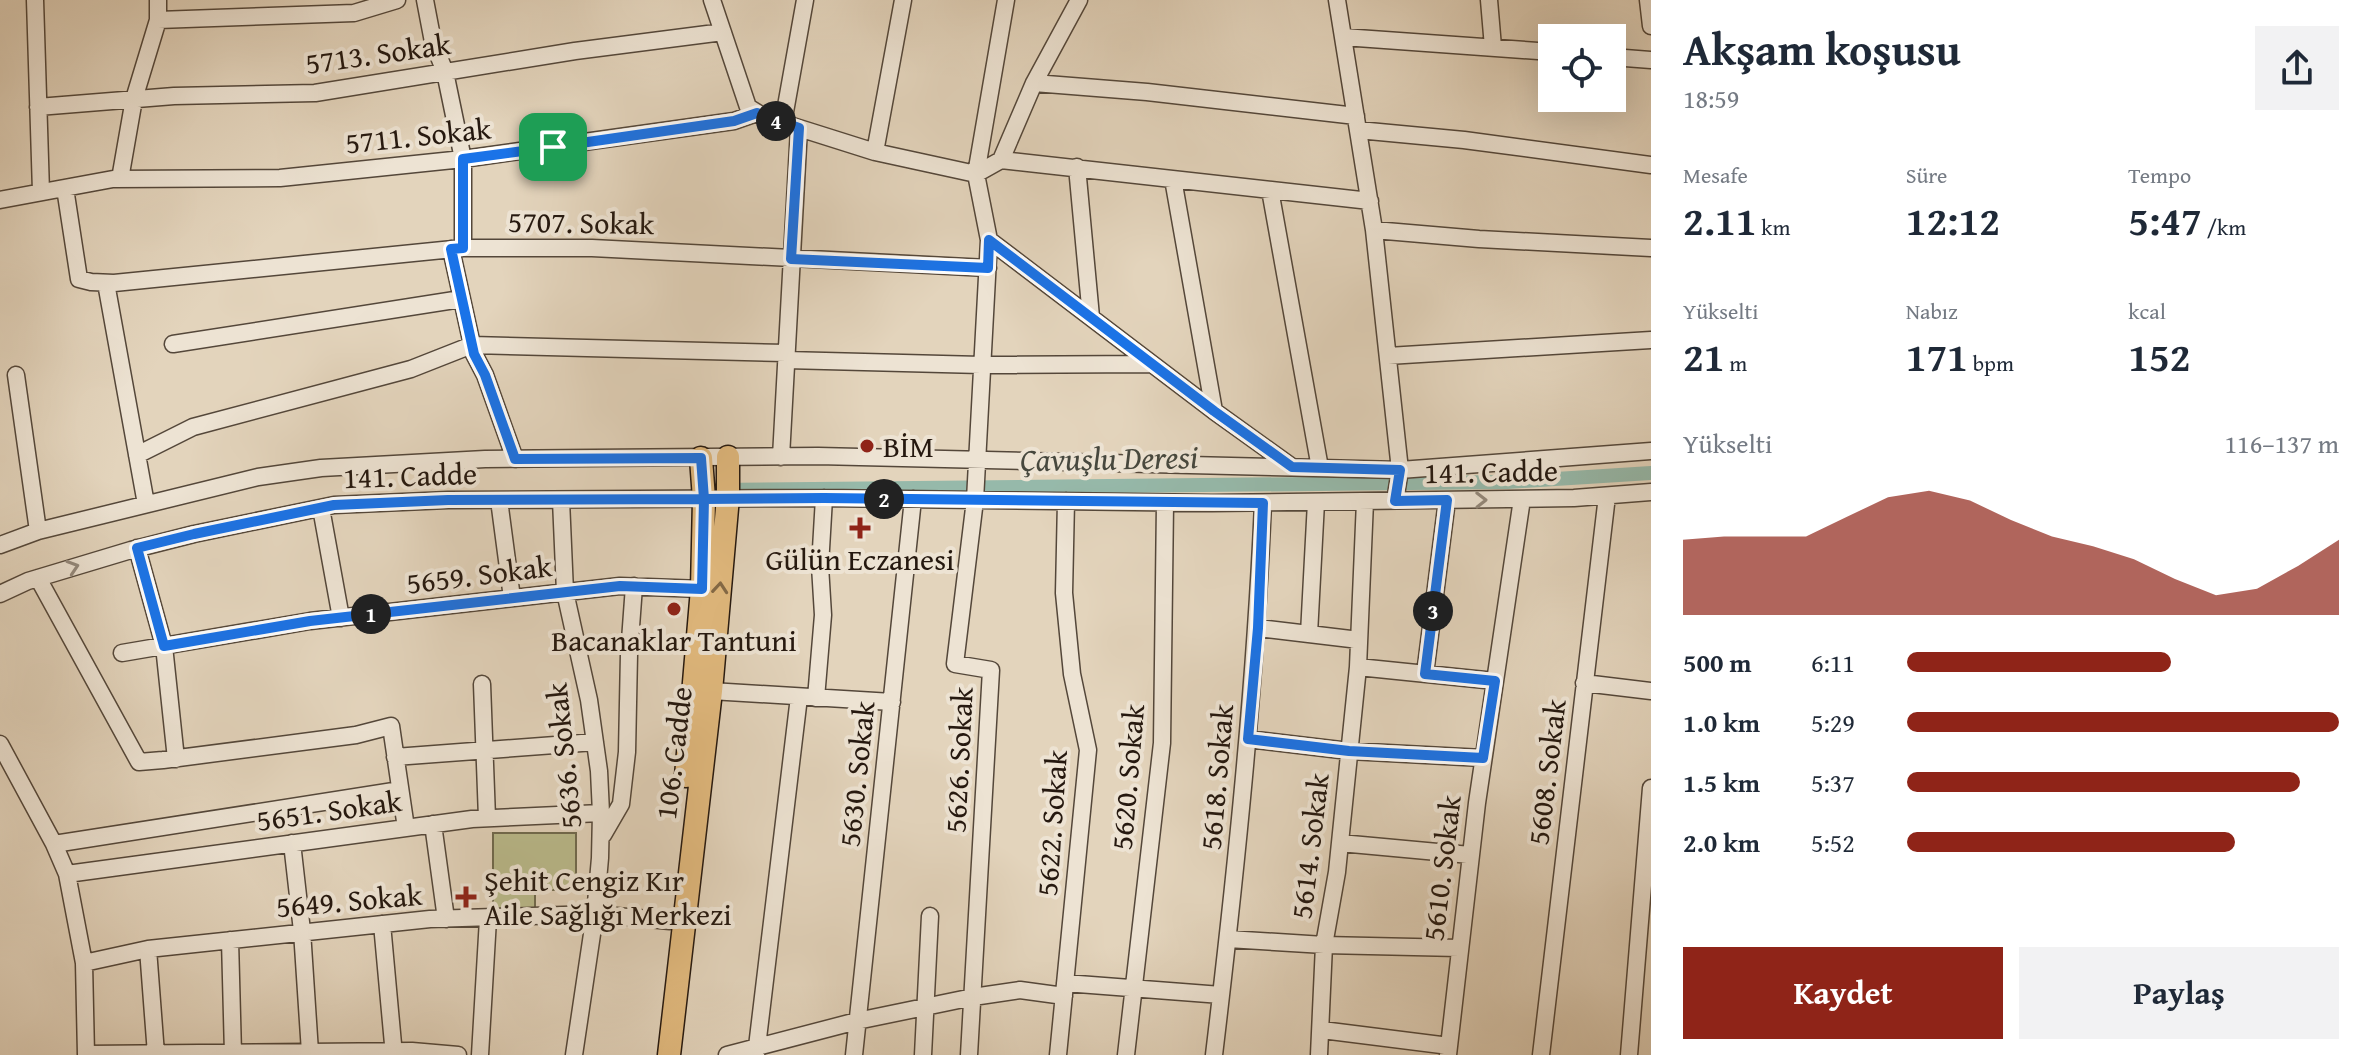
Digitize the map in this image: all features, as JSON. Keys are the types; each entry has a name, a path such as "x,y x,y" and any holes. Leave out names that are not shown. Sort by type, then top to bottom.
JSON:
{"main road":[{"name":"106. Cadde","path":"654,1055 688,765 702,589 704,499 701,464"},
{"name":"106. Cadde","path":"669,1055 711,691 728,498 728,464"}],"street":[{"path":"35,0 41,192"},
{"path":"120,179 134,99 158,20 158,0"},
{"path":"158,20 354,13 397,0"},
{"path":"425,0 433,42 445,72 463,159 457,248 461,299 472,345 515,459"},
{"path":"712,0 748,107 757,113 875,152 976,174 1001,160 1370,201"},
{"path":"781,457 791,259 791,125 805,0"},
{"path":"875,152 903,0"},
{"path":"975,499 989,240 976,174 1006,0"},
{"path":"1001,160 1034,83 1079,0"},
{"path":"1337,0 1374,230 1400,470 1395,500"},
{"path":"1489,0 1493,47"},
{"path":"1648,0 1651,26"},
{"name":"5713. Sokak","path":"38,107 174,96 315,93 575,51 723,32"},
{"path":"1343,37 1538,51"},
{"path":"1626,58 1651,60"},
{"path":"1034,83 1147,92 1651,165"},
{"name":"5711. Sokak","path":"0,200 120,179 280,178 463,159 734,121 757,113"},
{"path":"1077,167 1091,317"},
{"path":"1173,179 1214,411"},
{"name":"5707. Sokak","path":"65,188 79,279 91,282 457,248 592,248 988,268"},
{"path":"1270,190 1320,468"},
{"path":"1374,230 1651,248"},
{"path":"989,240 1292,467"},
{"path":"106,283 146,504"},
{"path":"173,344 461,299"},
{"path":"1388,356 1651,340"},
{"path":"137,455 193,427 411,369 472,345 981,365 1152,364"},
{"path":"16,375 38,531"},
{"name":"141. Cadde","path":"0,545 38,531 258,477 321,468 515,459 728,464 781,457 1400,470 1651,451"},
{"name":"141. Cadde","path":"0,594 38,578 137,548 334,505 728,498 1263,503 1522,499 1651,492"},
{"name":"5608. Sokak","path":"1541,1055 1607,496"},
{"path":"816,698 823,615 820,566 824,498"},
{"name":"5630. Sokak","path":"854,1055 913,499"},
{"name":"5626. Sokak","path":"969,1055 991,670 955,664 975,499"},
{"name":"5610. Sokak","path":"1449,1051 1470,855 1522,499"},
{"path":"499,500 512,598"},
{"name":"5636. Sokak","path":"561,500 565,592 589,700 599,771 601,813 595,914 574,1055"},
{"path":"1425,674 1447,500"},
{"name":"5622. Sokak","path":"1058,1055 1088,750 1072,674 1064,593 1066,501"},
{"name":"5614. Sokak","path":"1319,1055 1324,945 1340,843 1358,667 1365,501"},
{"path":"1309,634 1316,502"},
{"name":"5620. Sokak","path":"1126,1055 1162,743 1165,503"},
{"name":"5618. Sokak","path":"1214,1055 1258,628 1263,503"},
{"path":"321,508 341,618"},
{"path":"137,548 164,646 176,759"},
{"path":"38,578 139,762 356,735 391,726 406,828"},
{"name":"5659. Sokak","path":"122,653 341,618 565,592 620,586 702,589"},
{"path":"600,840 621,804 623,791 634,586"},
{"path":"1258,628 1359,640"},
{"path":"1358,667 1495,681"},
{"path":"1584,683 1651,691"},
{"path":"482,684 487,818"},
{"path":"711,691 892,702"},
{"path":"756,1052 799,697"},
{"path":"1248,739 1349,751 1483,758"},
{"path":"395,757 595,742"},
{"path":"0,744 67,874 84,963 86,1055 310,1052 458,1055"},
{"path":"1629,1055 1651,788"},
{"path":"54,844 400,790"},
{"name":"5651. Sokak","path":"67,874 433,824 487,818 601,813"},
{"path":"433,824 446,919"},
{"path":"292,843 302,931 310,1052"},
{"path":"1340,843 1470,855"},
{"name":"5649. Sokak","path":"84,963 148,949 302,931 446,919 595,914 670,921"},
{"path":"923,1055 930,916"},
{"path":"480,1055 488,919"},
{"path":"382,924 394,1053"},
{"path":"1228,939 1459,948"},
{"path":"230,940 233,1054"},
{"path":"148,949 156,1054"},
{"path":"727,1055 756,1052 857,1021 1020,990 1134,986 1221,995"},
{"path":"1322,1030 1449,1051"}],"green space":[{"path":"493,833 576,833 576,890 535,890 535,911 493,911"}],"waterway":[{"name":"Çavuşlu Deresi","path":"712,490 1507,482 1651,473"}],"place":[{"name":"BİM","path":"867,446"},
{"name":"Gülün Eczanesi","path":"860,528"},
{"name":"Bacanaklar Tantuni","path":"674,609"},
{"name":"Şehit Cengiz Kır Aile Sağlığı Merkezi","path":"466,897"}],"route":[{"path":"553,147 463,159 463,248 451,249 474,354 485,375 515,459 701,458 704,499 702,589 620,586 310,621 164,646 137,548 334,505 448,500 704,499 728,499 824,498 1263,503 1258,628 1248,739 1349,751 1483,758 1495,681 1425,674 1447,500 1395,501 1400,470 1292,467 989,240 988,268 791,259 799,128 757,113 734,121 553,147"}]}
